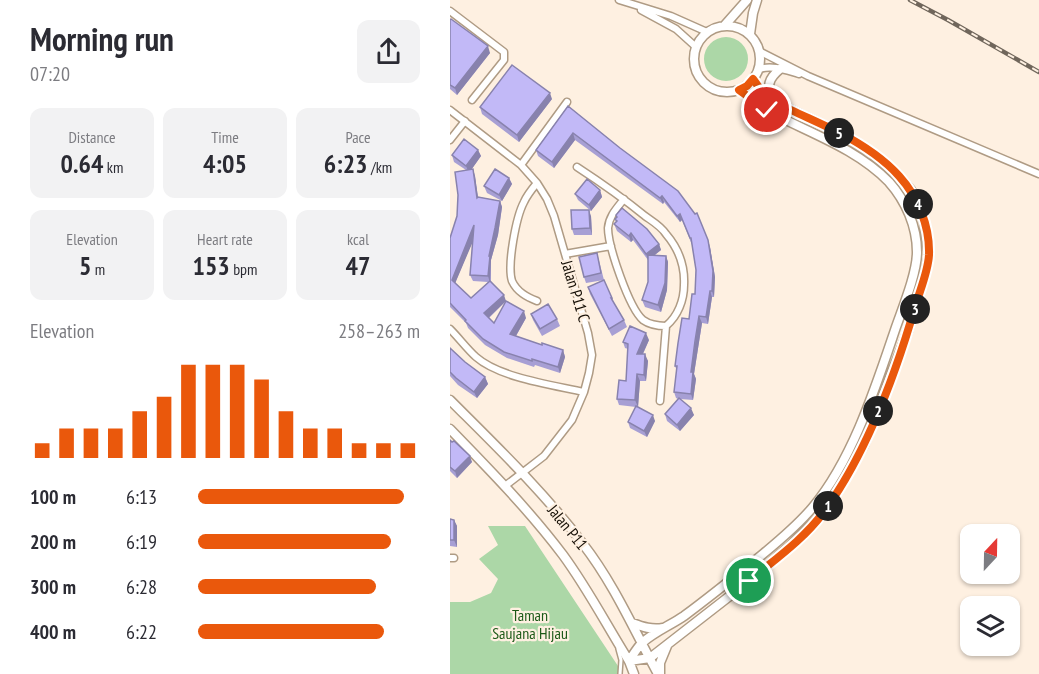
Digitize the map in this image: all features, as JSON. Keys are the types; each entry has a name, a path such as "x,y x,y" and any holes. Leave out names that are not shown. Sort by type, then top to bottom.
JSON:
{"main road":[{"path":"724,26 747,0"},
{"path":"750,34 757,0"},
{"path":"715,27 738,27 750,34 756,42 759,51 759,69 747,86 729,92 711,88 703,82 694,66 694,56 700,39 707,32 715,27"},
{"path":"772,100 768,90 769,83 772,75 780,69"},
{"path":"629,661 650,658 749,581 822,515 864,445 908,331 926,270 929,255 924,221 911,190 898,175 871,152 842,134 764,95 753,79"},
{"path":"629,661 642,643 742,572 782,538 812,507 830,482 854,440 879,376 907,297 917,254 913,224 907,210 900,197 878,171 836,144 767,110 739,90"},
{"name":"Jalan P11","path":"450,400 522,473 568,524 603,573 659,674"},
{"name":"Jalan P11","path":"450,429 505,486 564,556 629,661 634,674"},
{"path":"632,622 656,629 666,628"},
{"path":"659,674 660,663 669,643"}],"street":[{"path":"619,0 671,16 707,32"},
{"path":"630,4 676,29 696,47"},
{"path":"450,11 504,52 504,60 472,100"},
{"path":"759,51 808,76 1039,174"},
{"path":"759,69 768,67 808,76"},
{"path":"521,165 567,102"},
{"name":"Jalan P11 C","path":"450,110 521,165 547,199 588,333 592,355 584,392 572,420 544,456 505,486"},
{"path":"450,140 465,122"},
{"path":"577,167 624,199 664,231 678,252 683,266 684,293 681,304 672,321 666,326 660,401"},
{"path":"537,183 519,212 510,261 513,282 518,290 526,297 537,301"},
{"path":"624,199 613,213 608,228 620,276 642,319 650,324 666,326"},
{"path":"565,254 611,246"},
{"path":"450,329 490,367 509,375 584,392"}],"lane":[{"path":"615,640 621,660 620,674"}],"green space":[{"path":"726,37 735,38 742,43 747,50 747,68 742,75 735,80 726,81 717,80 710,75 705,68 704,59 705,50 710,43 717,38"},
{"name":"Taman Saujana Hijau","path":"488,526 525,526 618,666 621,674 450,674 450,602 470,602 491,593 498,579 479,559 498,545"}],"building":[{"path":"451,19 488,46 455,88 450,85"},
{"path":"512,65 550,93 517,135 480,107"},
{"path":"568,106 678,191 695,214 697,213 708,240 713,271 712,291 710,291 706,317 699,316 691,372 693,372 691,394 674,392 677,366 675,366 682,318 689,319 692,294 695,294 696,270 691,238 680,214 677,216 662,196 660,198 573,133 552,162 536,150"},
{"path":"464,139 478,150 466,166 452,155"},
{"path":"473,169 477,198 500,201 489,256 488,276 470,275 474,225 452,280 471,298 490,281 504,295 484,313 494,323 506,301 524,311 510,334 563,350 558,367 504,352 483,339 450,303 450,238 457,216 458,195 455,172"},
{"path":"495,169 509,178 499,195 484,186"},
{"path":"587,179 600,190 589,205 575,194"},
{"path":"622,208 647,229 659,244 646,254 631,233 629,236 614,224 617,221 616,215"},
{"path":"571,210 589,210 590,228 572,229"},
{"path":"597,253 601,273 584,277 579,257"},
{"path":"648,255 666,256 665,283 658,305 642,300 648,282"},
{"path":"604,280 624,320 609,329 588,287"},
{"path":"548,304 557,319 540,329 531,314"},
{"path":"630,326 646,333 637,354 645,354 644,375 637,374 635,400 617,399 619,380 626,381 628,344 623,342"},
{"path":"450,348 485,377 474,392 450,372"},
{"path":"679,398 691,408 677,425 665,414"},
{"path":"636,406 653,415 644,431 628,422"},
{"path":"450,440 470,456 455,471 450,467"},
{"path":"450,519 454,520 454,540 450,540"}],"railway":[{"path":"910,0 1039,72"}],"route":[{"path":"749,581 822,515 864,445 908,331 929,255 928,237 919,205 911,190 885,163 842,134 775,102 764,95 753,79 739,90 767,110"}]}
